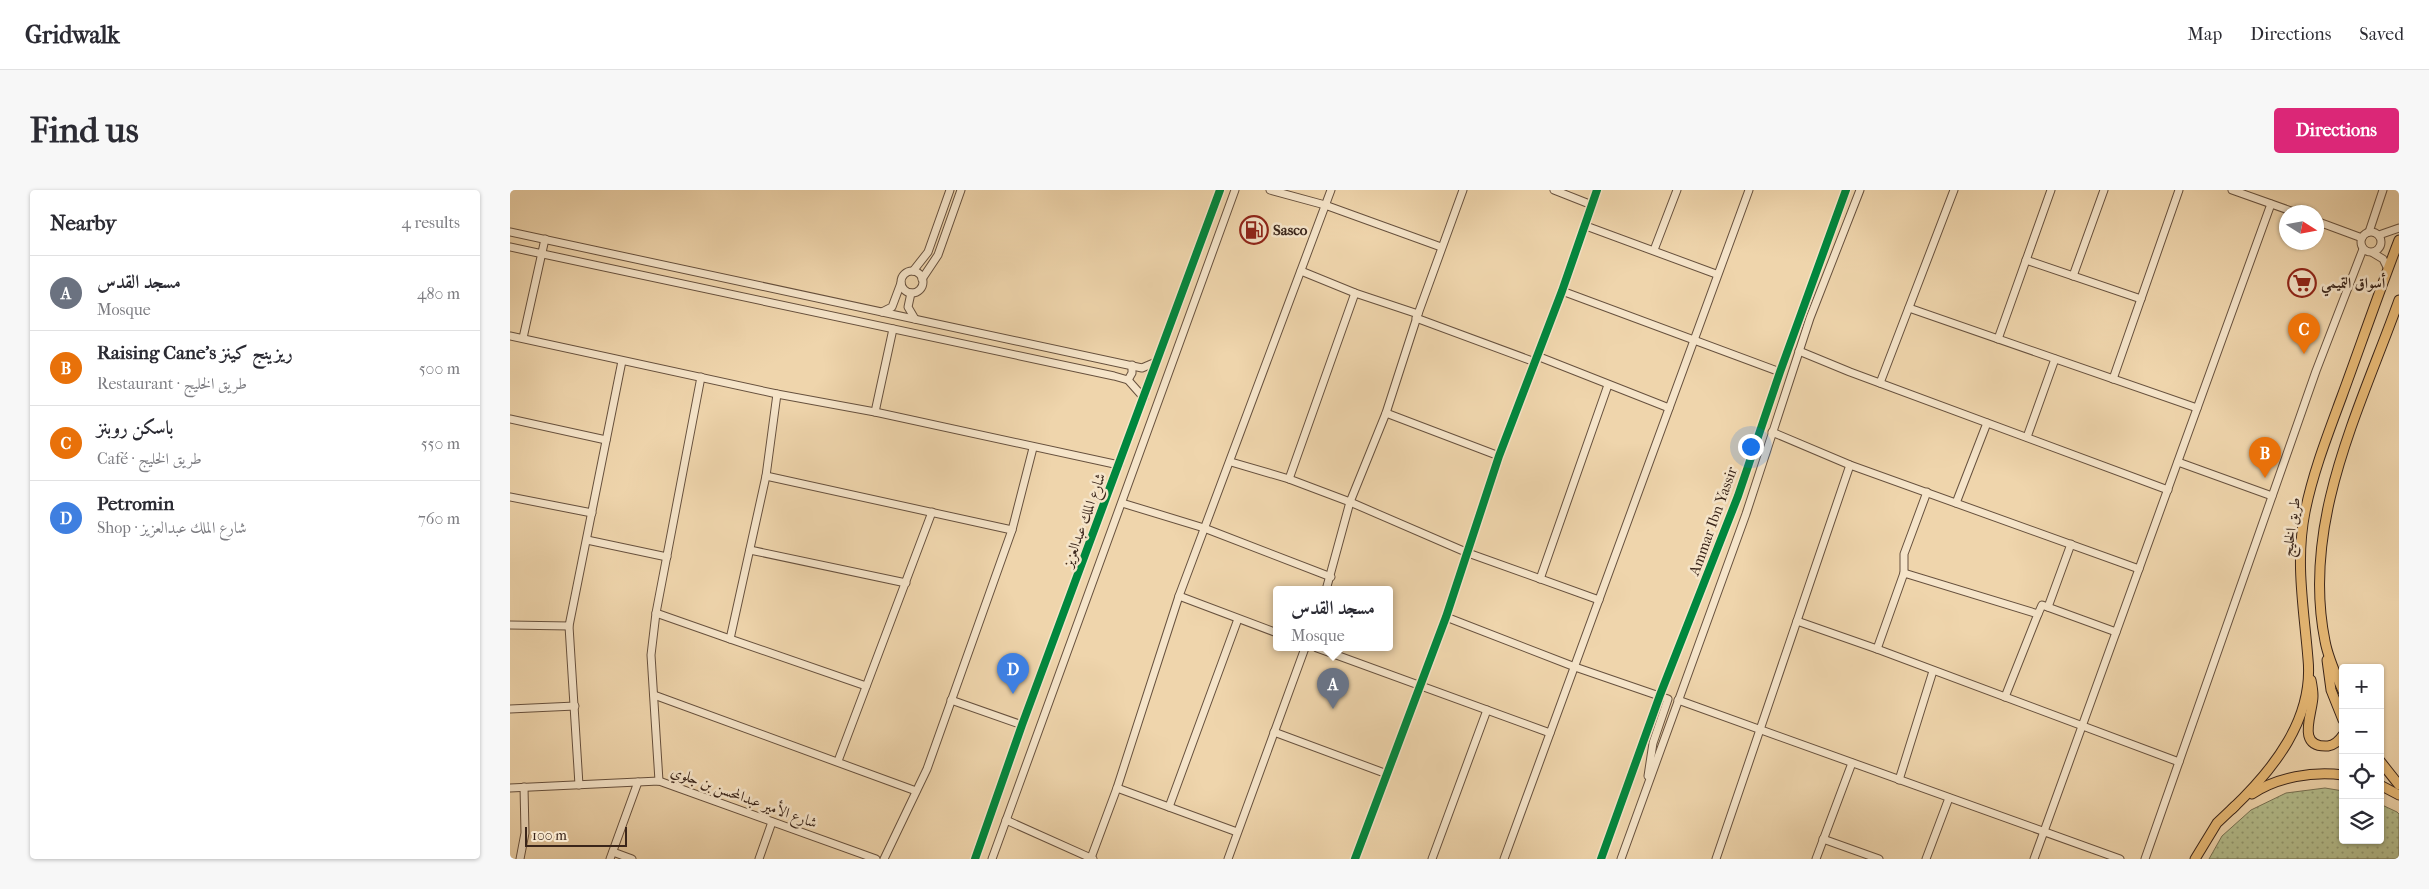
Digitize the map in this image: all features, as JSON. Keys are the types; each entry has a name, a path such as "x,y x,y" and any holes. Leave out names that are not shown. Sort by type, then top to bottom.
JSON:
{"main road":[{"name":"طريق الخليج","path":"2232,809 2266,774 2286,745 2302,709 2306,692 2308,660 2300,587 2301,538 2305,512 2323,450 2399,240"},
{"path":"2339,710 2331,690 2321,612 2319,560 2326,508 2343,452 2399,300"},
{"path":"2325,642 2339,680"},
{"path":"2308,660 2313,696 2308,722 2309,736 2312,741 2324,746 2339,740"},
{"path":"2384,766 2399,785"},
{"path":"2195,859 2208,835 2232,809 2254,792 2277,782 2306,775 2339,775"},
{"path":"2384,788 2399,795"}],"street":[{"path":"882,312 892,307 904,275 913,271 928,252 950,190"},
{"path":"911,293 920,289 922,279 938,256 961,190"},
{"name":"شارع الملك عبدالعزيز","path":"975,859 1022,725 1220,190"},
{"name":"شارع الملك عبدالعزيز","path":"992,859 1235,190"},
{"path":"1270,190 1325,205 1442,247"},
{"path":"1006,820 1092,859 1179,596 1231,462 1331,190"},
{"path":"1327,586 1350,502 1386,414 1417,316 1463,190"},
{"path":"1554,190 1592,205"},
{"path":"1355,859 1446,617 1499,456 1598,190"},
{"path":"1654,250 1676,190"},
{"path":"1504,859 1748,190"},
{"name":"Ammar Ibn Yassir","path":"1601,859 1660,694 1738,496 1780,372 1846,190"},
{"name":"Ammar Ibn Yassir","path":"1621,859 1799,351 1860,190"},
{"path":"1880,383 1954,190"},
{"path":"1998,339 2050,190"},
{"path":"2072,276 2104,190"},
{"path":"2113,379 2179,190"},
{"path":"2232,190 2279,207"},
{"path":"2362,238 2368,232 2383,190"},
{"path":"2034,859 2270,204"},
{"path":"2324,224 2362,238"},
{"path":"1586,226 1716,274"},
{"path":"2379,236 2382,232 2399,228"},
{"path":"510,232 1146,368 1157,361"},
{"path":"2368,232 2379,236 2382,241 2380,247 2373,253"},
{"path":"2145,859 2316,371 2363,249 2362,238"},
{"path":"523,338 545,239"},
{"path":"510,247 1128,380 1144,398"},
{"path":"2363,249 2383,259 2388,269"},
{"path":"2026,260 2141,299"},
{"path":"913,271 919,273 922,279"},
{"path":"1301,271 1355,293 1669,408"},
{"path":"717,291 720,277"},
{"path":"901,283 905,290 911,293"},
{"path":"1562,291 1780,372"},
{"path":"911,293 908,307 916,319"},
{"path":"1289,479 1355,293"},
{"path":"1909,308 2197,408"},
{"path":"876,412 893,329"},
{"path":"510,336 1119,465"},
{"path":"1799,351 2168,490"},
{"path":"2027,438 2055,359"},
{"path":"579,785 568,626 622,361"},
{"path":"1128,380 1132,373 1132,365"},
{"path":"660,781 651,655 656,613 701,377"},
{"path":"1540,579 1608,385"},
{"path":"730,639 766,476 777,394"},
{"path":"1386,414 1499,456"},
{"path":"510,419 606,440"},
{"path":"1956,503 1987,423"},
{"path":"1772,432 1850,465 2139,568"},
{"path":"884,859 916,791 951,700 1012,530 1033,448"},
{"path":"1231,462 1289,479 1350,502 1468,553 1599,600"},
{"path":"2178,462 2272,496"},
{"path":"1716,859 1850,465"},
{"path":"766,476 1012,530"},
{"path":"1877,649 1904,573 1904,554 1927,492"},
{"path":"510,496 592,513"},
{"path":"1122,502 1204,528 1330,577"},
{"path":"838,761 932,512"},
{"path":"587,540 667,557"},
{"path":"2048,607 2071,544"},
{"path":"750,550 906,583"},
{"path":"1904,573 2038,614"},
{"path":"1179,596 1273,631"},
{"path":"2005,698 2042,605 2116,632"},
{"path":"656,613 866,686"},
{"path":"1446,617 1575,667 1668,698 1653,743 1646,792"},
{"path":"1169,807 1238,618"},
{"path":"1797,622 1877,649 2179,762"},
{"path":"510,625 568,626"},
{"path":"1228,859 1304,651"},
{"path":"1325,651 1550,733"},
{"path":"1899,780 1933,671"},
{"path":"654,695 916,791"},
{"path":"951,700 1022,725"},
{"path":"1678,700 2120,859"},
{"path":"510,709 575,706"},
{"path":"1432,859 1488,710"},
{"path":"1274,732 1387,774"},
{"path":"1816,859 1852,763"},
{"name":"شارع الأمير عبدالمحسن بن جلوي","path":"510,788 660,781 876,859"},
{"path":"632,859 611,856 638,782"},
{"path":"520,859 525,833 524,787"},
{"path":"1117,788 1237,832"},
{"path":"1926,859 1949,798"},
{"path":"759,859 772,822"},
{"path":"1824,838 1879,859"}],"green space":[{"path":"2325,788 2339,790 2339,844 2384,844 2384,806 2397,812 2399,814 2399,859 2209,859 2222,836 2251,810 2286,793"}],"cycle path":[{"path":"975,859 1022,725 1220,190"},
{"path":"1355,859 1446,617 1499,456 1562,291 1597,190"},
{"path":"1601,859 1660,695 1738,496 1780,372 1846,190"}],"place":[{"name":"Sasco","path":"1254,230"},
{"name":"أسواق التميمي","path":"2302,283"},
{"name":"باسكن روبنز","path":"2304,354"},
{"name":"Raising Cane's ريزينج كينز","path":"2265,478"},
{"name":"Petromin","path":"1013,694"},
{"name":"مسجد القدس","path":"1333,709"}]}
